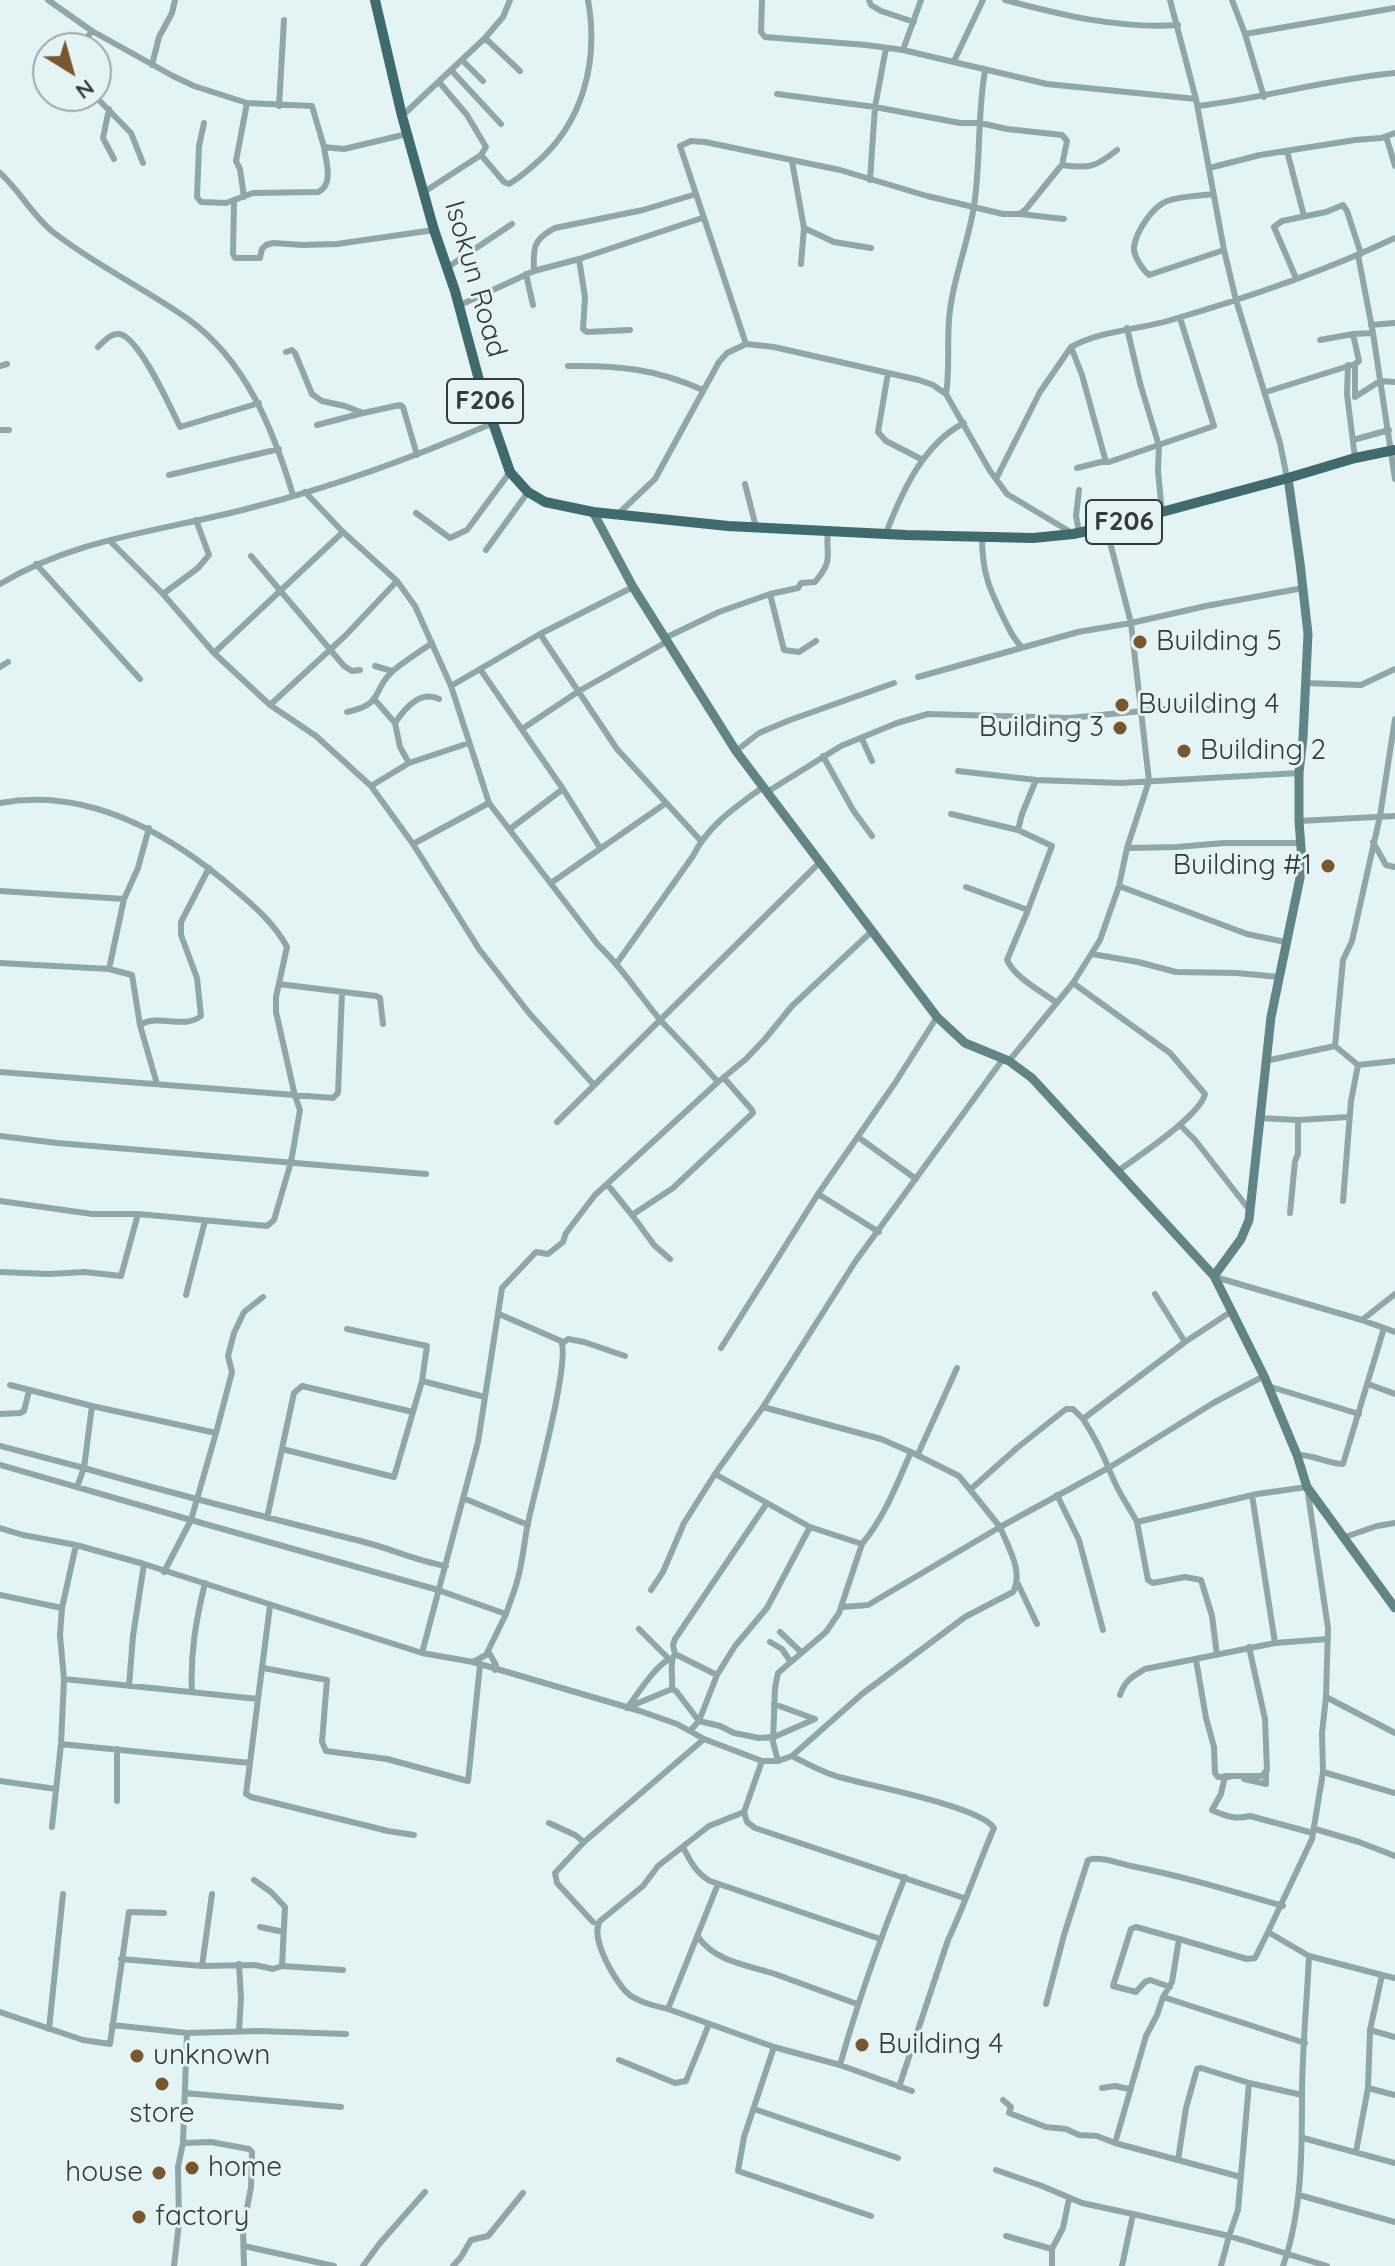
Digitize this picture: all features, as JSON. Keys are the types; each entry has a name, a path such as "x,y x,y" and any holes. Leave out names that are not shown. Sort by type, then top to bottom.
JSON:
{"main road":[{"name":"Isokun Road","path":"375,0 402,116 434,230 510,472 528,492 545,502 593,512 837,531"},
{"name":"F206","path":"837,531 1033,538 1076,533 1394,450"}],"street":[{"path":"48,0 92,31 194,86 247,103 312,106 324,147 328,182 324,190 253,193 226,203 201,202 197,197 199,146 204,123"},
{"path":"152,65 159,37 172,13 175,0"},
{"path":"402,116 485,38 503,17 510,0"},
{"path":"481,155 509,184 560,139 575,115 588,71 593,23 588,0"},
{"path":"762,0 761,32 765,37 903,50 985,71 1079,89 1197,102 1264,97 1360,76 1395,73"},
{"path":"869,0 881,11 914,22"},
{"path":"903,50 921,0"},
{"path":"954,61 983,0"},
{"path":"1005,0 1090,20 1153,27 1178,25"},
{"path":"1170,0 1197,102 1236,300 1266,392 1288,478 1308,634 1299,773 1300,878 1285,942 1265,1061 1251,1212 1241,1239 1214,1276"},
{"path":"1232,0 1264,97"},
{"path":"1245,34 1395,8"},
{"path":"279,106 284,20"},
{"path":"485,38 520,71"},
{"path":"870,180 875,107 886,48"},
{"path":"463,61 483,81"},
{"path":"451,70 501,124"},
{"path":"946,394 950,371 949,318 974,207 985,71"},
{"path":"424,192 485,151 485,143 467,115 439,82"},
{"path":"777,94 875,107 960,123 1062,135 1067,141 1062,165 1020,214"},
{"path":"244,197 236,161 247,103"},
{"path":"108,112 103,138 114,159"},
{"path":"112,112 131,133 143,163"},
{"path":"1209,168 1395,133"},
{"path":"324,147 344,149 408,134"},
{"path":"1386,136 1395,166"},
{"path":"746,344 680,146 691,141 840,170 1010,215 1064,219"},
{"path":"1062,165 1079,168 1094,166 1117,150"},
{"path":"1287,151 1304,216"},
{"path":"792,161 804,228 801,264"},
{"path":"0,173 53,232 78,251 187,318 224,352 259,403 279,449 293,495"},
{"path":"534,271 533,250 545,232 643,210 696,194"},
{"path":"1213,194 1164,203 1147,217 1134,253 1149,275 1224,250"},
{"path":"234,201 235,258 260,258 262,249 273,243 337,244 434,230"},
{"path":"1296,278 1274,227 1282,221 1326,212 1340,205 1345,207 1360,255 1394,450 1395,479"},
{"path":"458,306 534,271 702,218"},
{"path":"448,267 512,224"},
{"path":"804,228 834,242 871,248"},
{"path":"996,479 1040,392 1071,347 1127,328 1180,318 1311,273 1360,255 1391,239 1395,229"},
{"path":"579,259 585,297 583,329 587,332 630,330"},
{"path":"1292,270 1311,273"},
{"path":"526,274 533,305"},
{"path":"1077,468 1159,446 1214,426 1180,318"},
{"path":"1371,325 1395,323"},
{"path":"1127,328 1159,446 1162,512"},
{"path":"1320,340 1373,333"},
{"path":"98,347 115,334 126,338 150,368 180,427 259,403"},
{"path":"1266,392 1359,361 1353,334"},
{"path":"617,515 655,479 719,362 727,353 746,344 774,347 933,385 946,394 1007,494 1076,533 1079,490"},
{"path":"1071,347 1106,462"},
{"path":"286,352 292,350 295,353 312,394 322,401 363,413"},
{"path":"1352,364 1355,458"},
{"path":"568,366 639,368 703,390"},
{"path":"888,373 878,432 886,441 923,460"},
{"path":"1351,398 1380,381 1395,382"},
{"path":"317,425 400,405 417,455"},
{"path":"0,584 36,564 137,532 251,508 305,492 417,455 493,423"},
{"path":"886,533 898,503 923,460 940,439 964,423"},
{"path":"0,430 9,430"},
{"path":"1353,440 1389,430"},
{"path":"169,475 279,449"},
{"path":"416,513 450,538 465,532 510,472"},
{"path":"745,484 756,527"},
{"path":"305,492 397,581 415,606 451,686 489,803 661,1021 752,1110 753,1113 673,1188 632,1215"},
{"path":"486,550 528,492"},
{"path":"593,512 633,587 736,751 937,1017 965,1043 1021,1068 1046,1091 1214,1276 1266,1381 1297,1455 1307,1487 1328,1639 1322,1733 1323,1772 1314,1831 1306,1857 1255,1958 1247,1959 1136,1927 1131,1929 1113,1986 1136,1992 1147,1980 1170,1987"},
{"path":"163,594 198,568 209,555 196,520"},
{"path":"651,1590 663,1572 684,1523 763,1407 855,1262 1006,1060 1073,983 1109,920 1127,848 1149,781 1131,623 1106,527"},
{"path":"522,729 666,639 719,612 818,580 828,565 830,553 826,541 837,531"},
{"path":"214,653 343,532"},
{"path":"982,537 982,557 991,594 1014,640 1022,647"},
{"path":"110,541 163,594 214,653 270,705 316,736 371,786 413,844 479,949 529,1013 594,1085"},
{"path":"251,556 344,666 352,671 360,670"},
{"path":"36,564 140,679"},
{"path":"270,705 345,636 397,581"},
{"path":"451,686 540,634 633,587"},
{"path":"918,677 1078,632 1303,588"},
{"path":"770,594 784,650 799,652 816,641"},
{"path":"540,634 617,749 701,841"},
{"path":"1013,649 1014,640"},
{"path":"347,712 359,710 375,700 392,671 432,643"},
{"path":"0,667 8,662"},
{"path":"375,666 392,671"},
{"path":"480,669 600,848"},
{"path":"1306,683 1361,685 1395,669"},
{"path":"736,751 759,733 894,683"},
{"path":"395,723 405,709 421,696 439,699"},
{"path":"375,700 395,723 400,747 409,763"},
{"path":"617,963 701,841 724,816 841,746 897,723 930,715 1069,718 1140,711 1212,709"},
{"path":"1335,1046 1343,960 1352,941 1380,816 1395,719"},
{"path":"862,739 872,761"},
{"path":"371,786 409,763 469,743"},
{"path":"823,756 853,810 872,836"},
{"path":"958,771 1036,780 1121,783 1299,773"},
{"path":"1018,830 1036,780"},
{"path":"510,829 563,789"},
{"path":"0,803 20,799 67,802 135,821 209,868 260,911 285,942 287,952 276,1012 300,1110 291,1162 274,1220 267,1226 138,1214 92,1214 0,1201"},
{"path":"413,844 489,803"},
{"path":"551,883 666,803"},
{"path":"951,814 1018,830 1052,846 1007,962 1057,1003"},
{"path":"1299,821 1395,816"},
{"path":"109,969 124,899 138,868 149,828"},
{"path":"1373,842 1386,865 1395,867"},
{"path":"1127,848 1301,843"},
{"path":"557,1122 819,863"},
{"path":"140,1025 150,1020 190,1022 201,1016 197,978 181,935 181,922 209,868"},
{"path":"1119,886 1247,934 1285,942"},
{"path":"966,887 1028,910"},
{"path":"0,891 124,899"},
{"path":"422,1653 478,1442 502,1288 536,1252 548,1254 563,1242 583,1208 765,1039 792,1006 871,932"},
{"path":"1092,954 1176,972 1279,977"},
{"path":"0,963 109,969 132,975 140,1025 157,1084"},
{"path":"1073,983 1170,1053 1205,1094 1204,1101 1180,1125 1117,1172"},
{"path":"279,984 378,996 383,1024"},
{"path":"0,1072 333,1098 338,1093 342,992"},
{"path":"721,1348 818,1194 937,1017"},
{"path":"1265,1061 1335,1046"},
{"path":"1335,1046 1358,1065 1395,1061"},
{"path":"1343,1201 1349,1117 1358,1065"},
{"path":"1259,1118 1298,1120 1349,1117"},
{"path":"1290,1213 1298,1154 1298,1120"},
{"path":"1180,1125 1251,1212"},
{"path":"0,1136 426,1174"},
{"path":"858,1137 916,1179"},
{"path":"607,1184 654,1245 670,1259"},
{"path":"818,1194 879,1232"},
{"path":"0,1272 85,1272 121,1276 138,1214"},
{"path":"186,1295 205,1221"},
{"path":"1214,1276 1395,1332"},
{"path":"1155,1294 1185,1342"},
{"path":"1362,1320 1395,1294"},
{"path":"164,1572 198,1501 232,1372 228,1356 234,1333 244,1312 263,1297"},
{"path":"1083,1419 1185,1342 1233,1311"},
{"path":"499,1314 563,1343"},
{"path":"1297,1455 1343,1464 1384,1328"},
{"path":"282,1449 394,1477 422,1381 427,1346 347,1329"},
{"path":"263,1668 327,1680 322,1742 327,1752 387,1759 468,1781 476,1663 488,1651 506,1614 517,1581 562,1368 563,1343 568,1339 584,1342 625,1356"},
{"path":"778,1761 774,1704 778,1673 826,1632 843,1607 862,1544 890,1502 957,1368"},
{"path":"422,1381 485,1397"},
{"path":"843,1607 868,1605 1110,1467 1215,1402 1266,1381 1359,1414"},
{"path":"1368,1384 1395,1394"},
{"path":"10,1385 216,1433"},
{"path":"267,1518 294,1393 302,1386 413,1412"},
{"path":"0,1414 24,1411 29,1391"},
{"path":"77,1487 84,1468 92,1406"},
{"path":"763,1407 881,1439 959,1476 1000,1527 1014,1562 1018,1584 1037,1624"},
{"path":"971,1489 1066,1409 1073,1409 1083,1419 1137,1522 1148,1580 1153,1583 1198,1577 1203,1583 1212,1616 1217,1655"},
{"path":"0,1446 446,1566"},
{"path":"0,1465 438,1590 506,1614"},
{"path":"715,1474 810,1527 862,1544"},
{"path":"1137,1522 1252,1495 1307,1487"},
{"path":"1307,1487 1395,1608"},
{"path":"1057,1495 1079,1540 1103,1630"},
{"path":"1252,1495 1275,1643"},
{"path":"463,1498 528,1525"},
{"path":"767,1503 675,1639 671,1664 675,1691 699,1721 759,1738 774,1737 815,1719 774,1704"},
{"path":"1345,1537 1363,1529 1395,1523"},
{"path":"690,1731 699,1721 717,1675 735,1646 767,1608 810,1527"},
{"path":"0,1528 144,1564 422,1653 476,1663 627,1708 677,1724 704,1739 762,1761 778,1761 792,1756 862,1694 965,1617 1013,1592 1018,1584"},
{"path":"52,1827 64,1679 60,1635 62,1608 76,1545"},
{"path":"129,1686 144,1564"},
{"path":"192,1692 193,1635 205,1583"},
{"path":"0,1595 62,1608"},
{"path":"270,1606 246,1794 414,1835"},
{"path":"627,1708 669,1659 639,1629"},
{"path":"780,1632 801,1652"},
{"path":"1120,1695 1130,1677 1145,1669 1249,1647 1328,1639"},
{"path":"770,1642 782,1649 790,1661"},
{"path":"1196,1660 1214,1747 1215,1773 1218,1777 1262,1776 1267,1770 1265,1719 1249,1647"},
{"path":"488,1651 496,1665 495,1670"},
{"path":"675,1654 717,1675"},
{"path":"64,1679 258,1699"},
{"path":"627,1708 675,1691"},
{"path":"1326,1697 1395,1733"},
{"path":"593,1922 557,1883 555,1873 584,1842 704,1739"},
{"path":"61,1744 250,1763"},
{"path":"117,1749 117,1801"},
{"path":"792,1756 840,1778 963,1811 991,1823 994,1828 948,1940 899,2087"},
{"path":"762,1761 744,1812 747,1822 755,1828 964,1898"},
{"path":"1323,1772 1395,1793"},
{"path":"1225,1776 1221,1794 1212,1810 1240,1819 1250,1816 1359,1842 1395,1856"},
{"path":"0,1781 56,1789"},
{"path":"744,1812 709,1826 658,1866 643,1886 600,1921 596,1932 620,1984 629,1995 648,2004 912,2091"},
{"path":"549,1823 584,1842"},
{"path":"683,1847 700,1875 718,1884 880,1939"},
{"path":"1046,2004 1088,1860 1094,1858 1172,1874 1283,1906"},
{"path":"840,2065 857,2004 905,1877"},
{"path":"254,1880 285,1907 282,1966"},
{"path":"668,2009 718,1884"},
{"path":"49,2029 63,1894"},
{"path":"202,1966 212,1894"},
{"path":"0,2012 83,2040 110,2044 129,1912 164,1913"},
{"path":"260,1927 284,1932"},
{"path":"1268,1932 1309,1956 1395,1978"},
{"path":"698,1937 711,1951 727,1960 857,2004"},
{"path":"1115,2143 1146,2036 1170,1987 1179,1939"},
{"path":"1283,2266 1299,2195 1309,1956"},
{"path":"121,1959 202,1966 239,1964 273,1969 282,1966 343,1970"},
{"path":"239,1964 239,2031"},
{"path":"1356,2152 1368,2088 1370,2030 1382,1975"},
{"path":"1163,1997 1305,2043"},
{"path":"619,2060 675,2083 686,2081 709,2024"},
{"path":"112,2025 187,2033 346,2034"},
{"path":"1370,2030 1395,2037"},
{"path":"174,2266 179,2223 178,2167 183,2143 187,2033"},
{"path":"774,2047 744,2137 737,2167 739,2172 871,2216"},
{"path":"1178,2160 1186,2108 1197,2069 1302,2095"},
{"path":"1221,2266 1238,2210 1249,2083"},
{"path":"1102,2088 1115,2086 1129,2089"},
{"path":"1368,2088 1395,2095"},
{"path":"185,2093 341,2107"},
{"path":"1003,2100 1011,2107 1009,2113 1046,2127 1097,2136 1241,2177"},
{"path":"754,2109 898,2158"},
{"path":"1303,2138 1395,2163"},
{"path":"183,2143 211,2142 252,2152 243,2245 244,2266"},
{"path":"996,2170 1101,2209 1229,2236 1327,2266"},
{"path":"363,2266 425,2192"},
{"path":"453,2266 471,2240 488,2236 523,2193"},
{"path":"1299,2195 1395,2222"},
{"path":"1052,2266 1052,2249 1063,2228 1069,2199"},
{"path":"1122,2266 1133,2214"},
{"path":"1006,2236 1052,2249"},
{"path":"243,2245 308,2264 334,2266"}],"place":[{"name":"Building 5","path":"1140,642"},
{"name":"Buuilding 4","path":"1122,705"},
{"name":"Building 3","path":"1120,728"},
{"name":"Building 2","path":"1184,751"},
{"name":"Building #1","path":"1328,866"},
{"name":"Building 4","path":"862,2045"},
{"name":"unknown","path":"137,2056"},
{"name":"store","path":"162,2084"},
{"name":"home","path":"192,2168"},
{"name":"house","path":"159,2173"},
{"name":"factory","path":"139,2217"}]}
